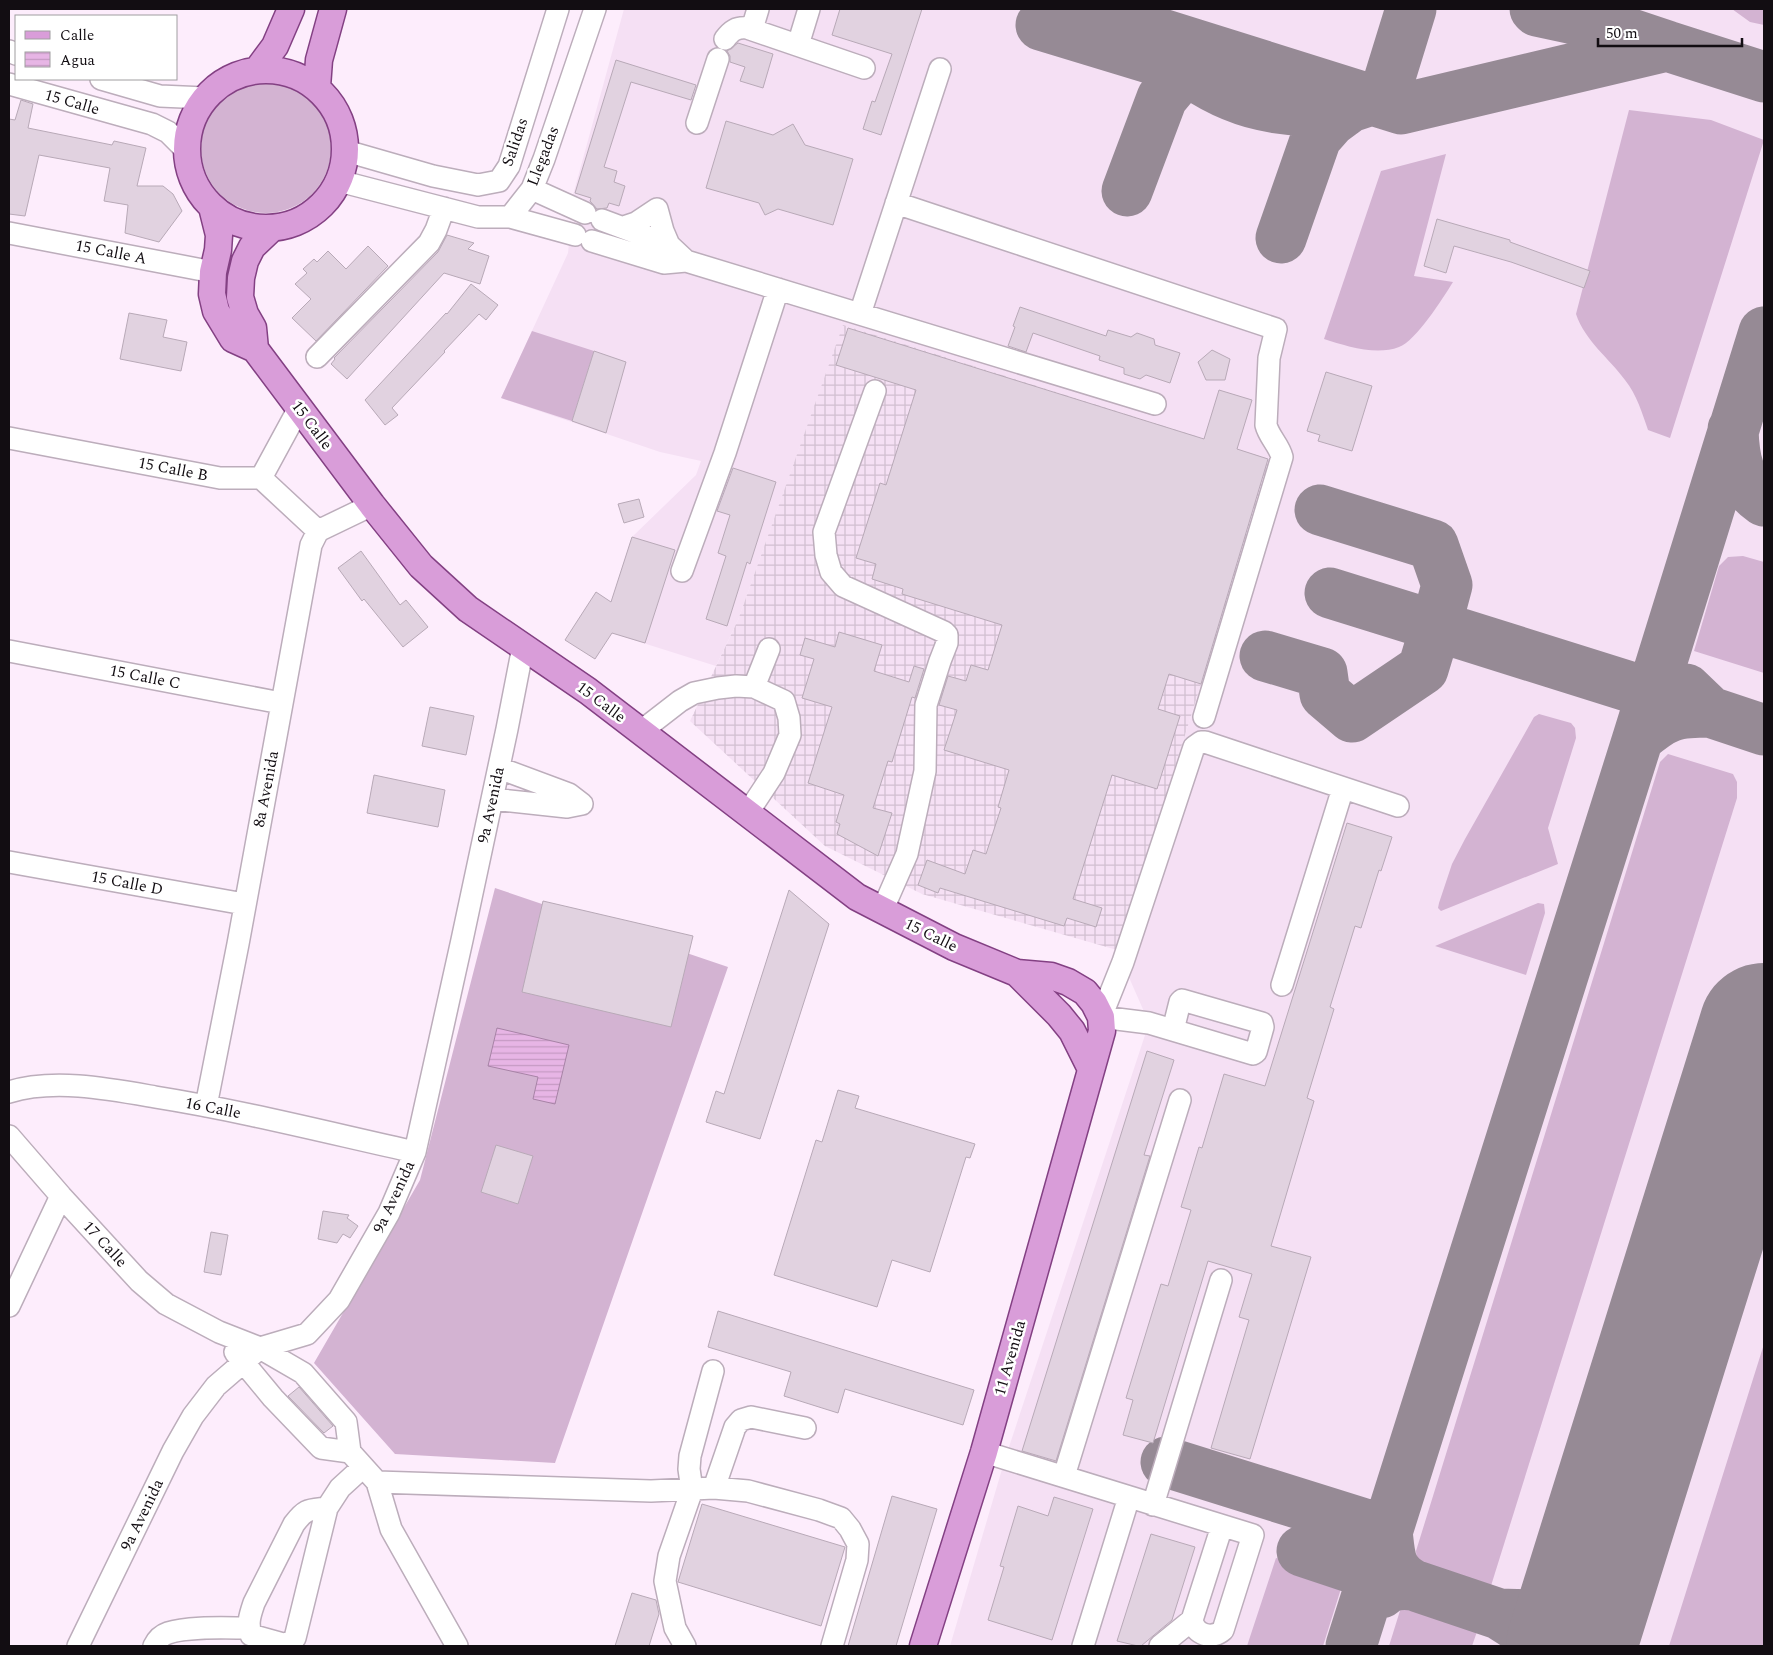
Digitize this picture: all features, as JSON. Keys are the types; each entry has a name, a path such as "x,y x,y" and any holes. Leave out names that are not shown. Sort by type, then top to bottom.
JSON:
{"main road":[{"path":"258,69 275,46 291,9"},
{"path":"317,87 319,60 333,9"},
{"path":"258,69 279,70 300,76 317,87 330,100 339,116 346,137 346,151 339,181 328,199 312,214 293,224 272,228 250,226 230,219 212,207 195,184 190,171 186,150 188,131 195,113 205,98 226,80 238,74 258,69"},
{"name":"15 Calle","path":"212,207 219,235 213,272 212,294 216,311 224,327 233,339 255,349 372,505 421,566 468,609 588,692 845,889 882,911 954,947 1017,973"},
{"name":"15 Calle","path":"255,349 253,328 245,314 240,297 241,278 245,261 252,247 272,228"},
{"path":"1017,973 1050,976 1068,982 1085,992 1094,1003 1101,1018"},
{"path":"1017,973 1044,999 1072,1031 1092,1069"},
{"name":"11 Avenida","path":"923,1646 984,1452 1092,1069 1102,1031 1101,1018"}],"street":[{"name":"Salidas","path":"346,151 433,176 478,185 499,180 510,166 558,9"},
{"name":"Llegadas","path":"510,217 532,189 595,9"},
{"path":"697,123 737,9"},
{"path":"752,29 758,9"},
{"path":"798,45 809,9"},
{"path":"724,43 740,27 752,29 864,68"},
{"path":"860,314 940,69"},
{"name":"15 Calle","path":"104,80 160,96 205,98"},
{"name":"15 Calle","path":"9,84 152,124 168,132 186,150"},
{"path":"339,181 478,217 510,217 664,263 686,261 1155,404"},
{"path":"532,189 593,216 670,246"},
{"path":"896,203 1276,329 1269,358 1266,425 1268,432 1280,450 1282,458 1204,717"},
{"path":"317,357 429,243 444,208"},
{"path":"624,227 636,223 657,208 663,232 670,246 686,261"},
{"name":"15 Calle A","path":"9,233 213,272"},
{"path":"682,571 725,453 778,289"},
{"path":"875,391 824,532 826,555 831,572 843,586 944,632 947,636 947,643 926,706 925,771 907,854 882,911"},
{"path":"299,408 262,478 318,531 372,505"},
{"name":"15 Calle B","path":"9,438 220,478 262,478"},
{"name":"8a Avenida","path":"206,1106 311,545 318,531"},
{"name":"9a Avenida","path":"78,1646 173,1451 193,1416 216,1386 260,1348 307,1334 339,1300 389,1213 415,1152 499,768 522,647"},
{"path":"754,687 769,649"},
{"name":"15 Calle C","path":"9,651 281,703"},
{"path":"640,732 680,701 694,693 736,686 754,687 784,701 789,718 790,735 774,773 747,814"},
{"path":"1173,1030 1149,1023 1101,1018 1123,962 1194,746 1205,742 1398,806"},
{"path":"492,799 567,807 582,804 569,794 499,768"},
{"path":"1282,985 1343,788"},
{"name":"15 Calle D","path":"9,862 244,904"},
{"name":"16 Calle","path":"9,1092 54,1085 112,1090 206,1106 415,1152"},
{"path":"1064,1476 1180,1100"},
{"name":"17 Calle","path":"9,1136 139,1281 166,1304 219,1332 260,1348 303,1373 346,1422 391,1529 457,1646"},
{"path":"9,1306 61,1196"},
{"path":"1153,1505 1221,1280"},
{"name":"17 Calle","path":"219,1332 273,1398 321,1448 364,1467 651,1491 714,1488 748,1491 819,1510 841,1518 850,1529 858,1544 857,1560 832,1646"},
{"path":"685,1646 675,1628 666,1581 669,1556 692,1490 689,1469 690,1456 713,1371"},
{"path":"714,1488 735,1427 741,1420 751,1417 805,1428"},
{"path":"984,1452 1253,1535 1223,1630 1211,1636 1197,1631 1193,1626 1192,1620 1222,1526"},
{"path":"328,1508 309,1510 302,1513 294,1524 254,1603 249,1617 251,1635 287,1645 295,1638 328,1508 340,1488 364,1467"},
{"path":"1083,1646 1129,1497"},
{"path":"1160,1646 1192,1620"},
{"path":"154,1646 161,1637 169,1632 249,1628"}],"shaded area":[{"path":"624,9 1764,9 1764,1646 950,1646 1005,1459 1149,1023 1117,950 1272,460 843,326 738,620 716,666 602,630 632,537 696,475 701,461 660,452 501,398 568,253 570,233 583,198 573,195"},
{"path":"1732,9 1764,9 1764,25 1750,22"},
{"path":"266,83 291,88 312,102 326,123 331,148 326,173 312,194 291,208 266,213 241,208 220,194 206,173 201,148 206,123 220,102 241,88"},
{"path":"1629,110 1711,120 1764,140 1670,438 1648,430 1633,392 1619,372 1585,333 1576,314"},
{"path":"1446,154 1414,276 1453,282 1443,298 1413,337 1399,347 1381,351 1371,350 1351,347 1324,339 1381,171"},
{"path":"843,325 1272,460 1117,950 922,894 825,846 690,721 738,620"},
{"path":"532,331 594,351 572,421 501,398"},
{"path":"1743,556 1764,562 1764,673 1694,651 1719,566 1728,557"},
{"path":"1539,714 1571,723 1575,728 1576,738 1548,828 1558,864 1441,911 1438,908 1439,903 1452,864 1534,717"},
{"path":"1668,754 1733,774 1737,782 1737,798 1490,1589 1424,1569 1417,1562 1416,1551 1660,762"},
{"path":"495,888 728,967 555,1463 395,1454 314,1363 420,1180"},
{"path":"1538,903 1544,904 1545,913 1526,975 1435,946"},
{"path":"1764,1344 1764,1646 1669,1646"},
{"path":"1276,1558 1344,1579 1323,1646 1247,1646"},
{"path":"1403,1601 1480,1623 1472,1646 1389,1646"}],"water":[{"path":"497,1028 569,1045 555,1104 533,1099 538,1077 488,1066"}],"building":[{"path":"840,9 922,9 881,135 863,129 872,101 875,102 892,54 832,35"},
{"path":"738,43 773,54 763,88 740,81 745,67 730,62 730,56 727,51"},
{"path":"616,60 696,85 691,100 631,82 604,167 617,171 614,182 625,186 619,206 609,203 607,208 597,209 590,201 591,198 575,193"},
{"path":"21,100 33,104 28,128 112,145 114,141 146,148 137,186 163,186 173,194 182,211 159,242 125,233 128,205 104,201 110,168 39,155 25,216 9,214 9,119 15,120"},
{"path":"726,121 773,135 793,124 805,145 853,159 833,225 778,209 765,215 759,203 706,188"},
{"path":"1437,219 1510,240 1510,242 1590,271 1584,288 1511,262 1454,246 1446,273 1424,266"},
{"path":"447,235 474,243 468,249 489,256 480,284 444,273 347,379 331,364 334,358 438,252"},
{"path":"368,246 388,266 316,341 292,318 311,299 295,284 307,273 303,269 314,259 317,262 328,251 346,269"},
{"path":"471,284 498,305 486,320 479,314 444,351 392,408 398,415 385,425 365,400 447,314"},
{"path":"1020,307 1106,336 1108,330 1131,337 1137,333 1154,339 1155,345 1180,353 1170,383 1146,375 1140,379 1124,374 1124,368 1099,360 1100,356 1033,333 1026,352 1008,346"},
{"path":"129,313 167,320 163,337 187,342 181,371 120,359"},
{"path":"848,328 1204,439 1219,390 1252,400 1237,449 1268,459 1201,684 1169,674 1158,709 1180,716 1157,789 1112,775 1073,899 1102,908 1096,927 1067,918 1064,926 940,888 938,893 918,885 927,860 965,874 973,850 986,854 1001,808 998,807 1009,770 944,750 957,710 939,705 948,676 966,681 971,665 988,670 1002,625 902,594 903,589 872,579 876,564 856,558 880,483 886,485 916,390 836,365"},
{"path":"1212,350 1230,359 1225,380 1206,380 1198,362"},
{"path":"594,351 626,362 606,433 572,421"},
{"path":"1326,372 1372,386 1352,451 1318,441 1320,435 1307,431"},
{"path":"733,468 776,482 750,564 747,562 727,626 706,619 726,556 718,553 730,515 717,511"},
{"path":"639,499 644,517 624,523 618,504"},
{"path":"632,537 675,550 645,643 612,633 595,659 565,640 596,592 611,602"},
{"path":"361,551 400,605 406,600 428,627 403,647 364,599 362,601 338,568"},
{"path":"839,632 882,645 874,671 909,682 914,666 924,669 915,698 912,697 892,762 888,761 873,808 892,813 878,856 837,834 840,824 836,822 844,795 808,783 832,707 802,698 814,659 800,655 805,638 835,647"},
{"path":"430,707 474,716 466,755 422,746"},
{"path":"374,775 445,790 438,827 367,813"},
{"path":"1347,823 1392,837 1381,871 1379,870 1361,928 1355,926 1330,1007 1334,1009 1307,1098 1314,1101 1271,1246 1311,1257 1250,1459 1211,1448 1249,1320 1239,1317 1252,1274 1208,1261 1153,1443 1123,1435 1133,1400 1126,1398 1161,1284 1168,1286 1191,1210 1181,1207 1199,1147 1202,1148 1224,1074 1265,1086"},
{"path":"789,890 829,924 760,1139 706,1122 716,1091 724,1094"},
{"path":"543,901 693,936 671,1027 522,992"},
{"path":"1147,1051 1174,1060 1144,1155 1150,1156 1056,1461 1022,1451"},
{"path":"838,1090 859,1096 855,1108 975,1144 970,1158 966,1157 930,1272 892,1260 877,1307 774,1275 816,1140 822,1142"},
{"path":"496,1145 533,1156 518,1204 481,1192"},
{"path":"323,1211 349,1215 347,1218 358,1226 350,1238 343,1234 337,1243 318,1239"},
{"path":"211,1232 228,1235 221,1275 204,1272"},
{"path":"718,1311 974,1390 963,1425 845,1389 838,1413 784,1396 791,1372 708,1347"},
{"path":"299,1387 333,1426 324,1433 288,1396"},
{"path":"892,1496 937,1509 896,1646 848,1646"},
{"path":"1054,1497 1093,1509 1052,1640 988,1620 1004,1567 1000,1566 1018,1506 1048,1516"},
{"path":"702,1504 845,1547 821,1626 678,1582"},
{"path":"1151,1534 1195,1547 1172,1620 1141,1646 1138,1646 1117,1641"},
{"path":"632,1593 656,1600 659,1614 649,1646 615,1646"}],"taxiway":[{"path":"1082,9 1401,109 1667,46 1764,77"},
{"path":"1382,103 1411,9"},
{"path":"1535,9 1607,26"},
{"path":"1581,9 1607,26 1667,46"},
{"path":"1041,25 1186,69 1223,92 1263,105 1283,109 1304,110 1347,107"},
{"path":"1127,191 1162,98 1186,69 1214,56"},
{"path":"1281,238 1316,138 1331,121 1350,107 1365,102"},
{"path":"1351,1646 1638,738 1764,332"},
{"path":"1733,429 1736,461 1739,470 1748,487 1764,501"},
{"path":"1320,510 1433,545 1447,585 1436,626 1710,712 1671,716 1656,724 1638,738"},
{"path":"1265,656 1322,673 1325,694 1352,717 1423,669 1436,626 1330,593"},
{"path":"1686,689 1710,712 1764,730"},
{"path":"1166,1462 1387,1531 1392,1563 1399,1575 1413,1585"},
{"path":"1302,1551 1374,1575"},
{"path":"1499,1614 1542,1614 1563,1610 1580,1598 1592,1577"},
{"path":"1381,1593 1396,1585 1413,1585 1499,1614 1521,1628 1538,1646"}],"runway":[{"path":"1571,1646 1764,1028"}]}
